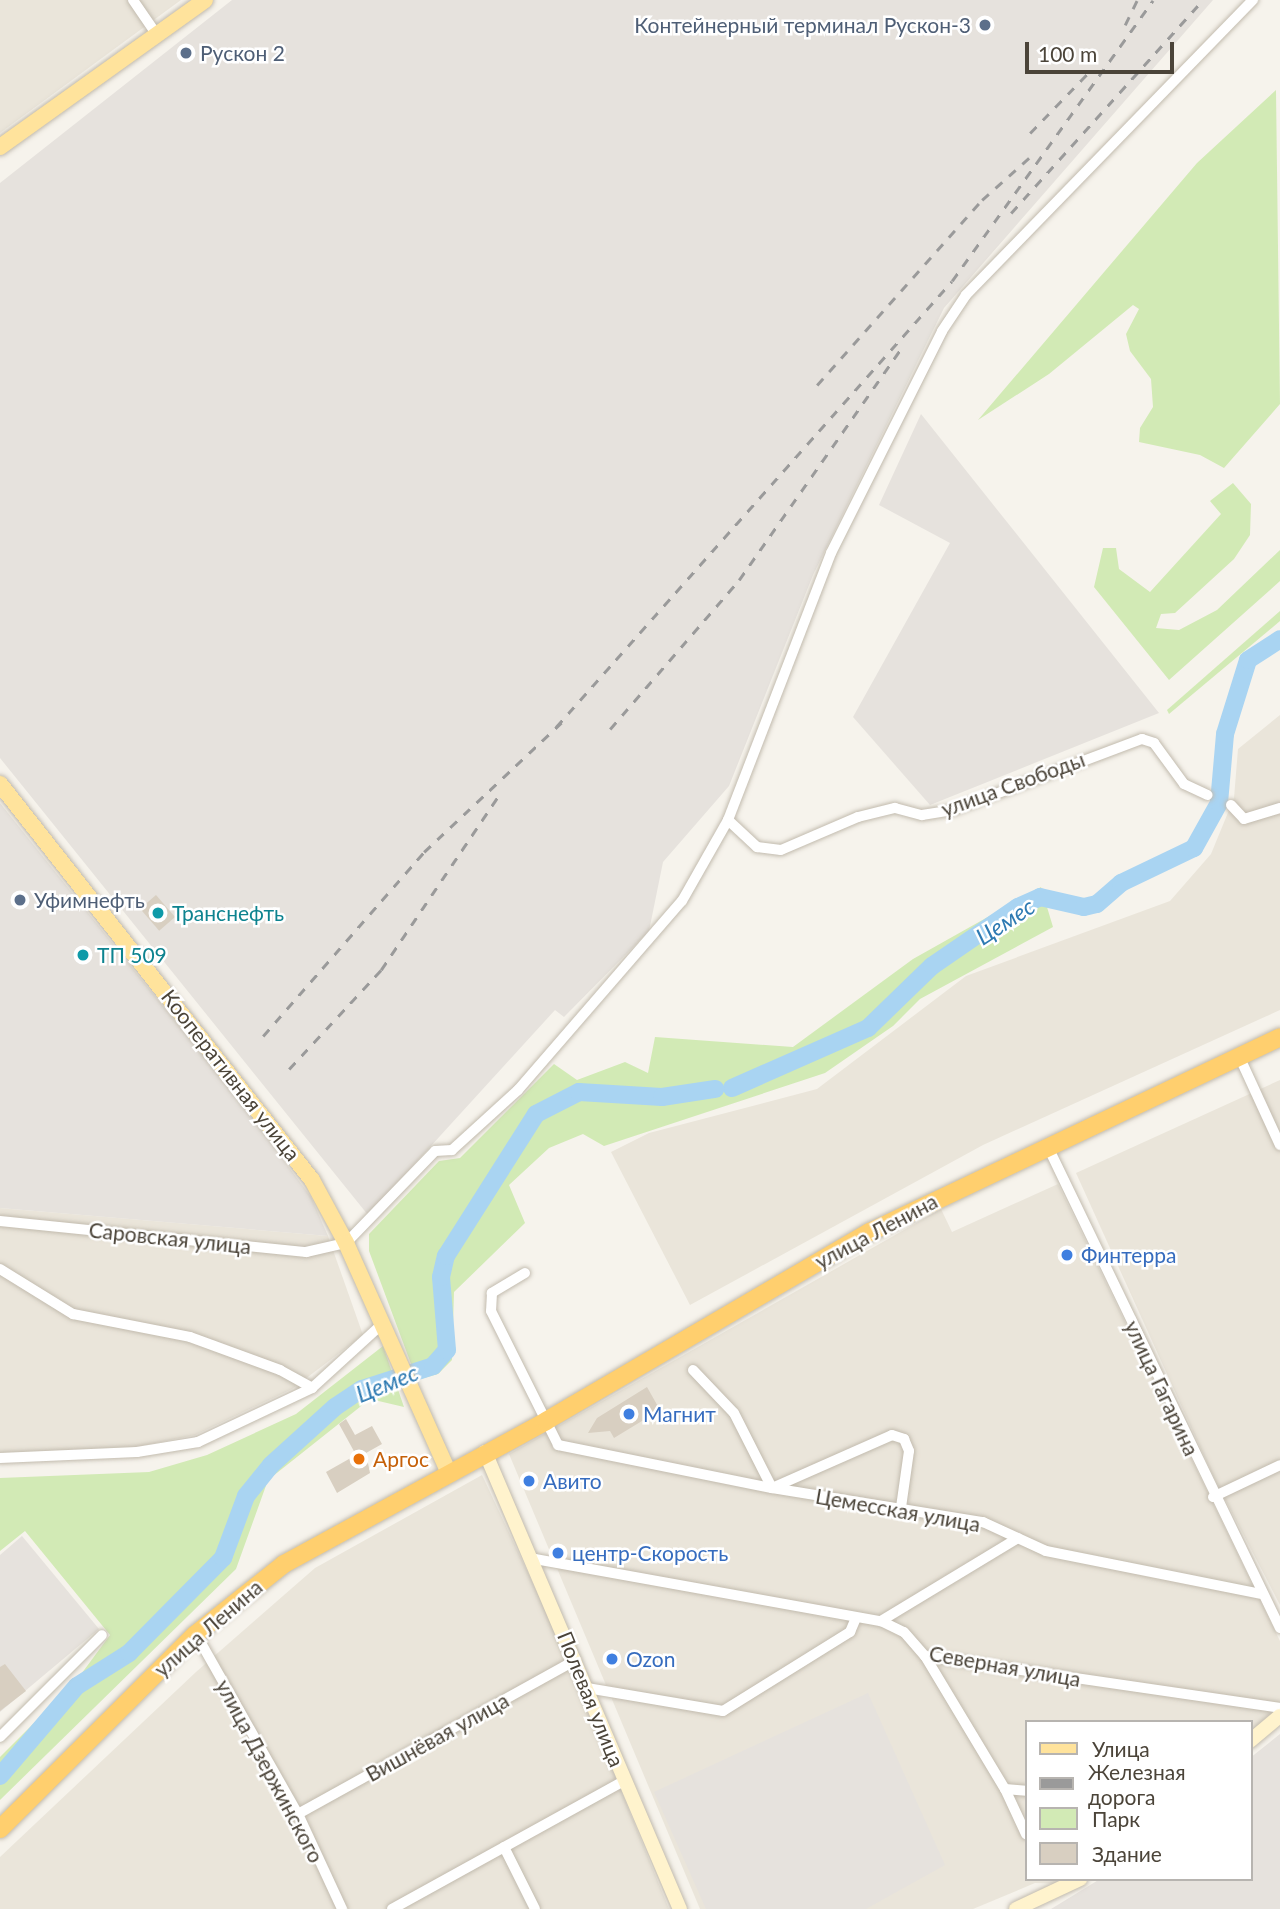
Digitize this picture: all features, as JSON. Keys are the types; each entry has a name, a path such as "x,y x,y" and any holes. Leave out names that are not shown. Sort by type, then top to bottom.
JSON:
{"highway":[{"name":"улица Ленина","path":"0,1829 196,1633 284,1564 546,1420 870,1231 1280,1037"}],"main road":[{"path":"0,147 205,0"},
{"name":"Кооперативная улица","path":"0,784 288,1145 343,1244 449,1471"},
{"name":"Полевая улица","path":"485,1452 535,1559 624,1781"},
{"path":"1252,1739 1280,1716"},
{"path":"624,1781 680,1909"},
{"path":"1016,1909 1054,1895 1077,1881"}],"street":[{"path":"133,0 157,35"},
{"path":"343,1244 435,1151 452,1150 518,1090 682,901 728,820 831,553 942,331 966,295 1253,0"},
{"name":"улица Свободы","path":"728,820 757,847 781,850 858,817 895,808 922,815 953,810 1142,739 1154,743 1184,784 1208,795"},
{"path":"1231,805 1244,819 1253,820 1280,808"},
{"path":"1239,1056 1280,1145"},
{"name":"улица Гагарина","path":"1048,1147 1213,1497 1280,1628"},
{"name":"Саровская улица","path":"0,1221 306,1252 343,1244"},
{"path":"0,1269 73,1314 190,1336 280,1370 312,1388"},
{"path":"525,1273 492,1293 491,1311 546,1420"},
{"path":"0,1458 137,1452 198,1441 312,1388 382,1324"},
{"path":"693,1370 734,1413 772,1488 892,1435 904,1438 909,1451 901,1507"},
{"name":"Цемесская улица","path":"546,1420 558,1445 772,1488 983,1522 1046,1551 1261,1594"},
{"path":"1213,1497 1280,1465"},
{"path":"881,1620 1018,1538"},
{"name":"Северная улица","path":"535,1559 856,1618 881,1620 904,1632 925,1656 1280,1708"},
{"path":"587,1688 723,1711 850,1633 856,1618"},
{"name":"улица Дзержинского","path":"196,1633 298,1814 342,1909"},
{"path":"0,1737 103,1635"},
{"path":"925,1656 1005,1789 1024,1830"},
{"name":"Вишнёвая улица","path":"298,1814 576,1660"},
{"name":"Полевая улица","path":"392,1909 624,1781"},
{"path":"1005,1789 1024,1791"},
{"path":"504,1847 535,1909"},
{"path":"1048,1881 1054,1895"}],"shaded area":[{"path":"0,0 181,0 0,133"},
{"path":"232,0 1213,0 944,308 813,575 729,786 663,862 649,931 564,1017 555,1010 368,1215 0,758 0,183"},
{"path":"921,414 1159,713 930,805 853,717 950,543 879,505"},
{"path":"1280,715 1280,1010 983,1145 690,1305 611,1152 649,1133 817,1089 966,976 1170,901 1211,854 1234,798 1238,749"},
{"path":"0,803 239,1101 311,1197 328,1236 0,1208"},
{"path":"1280,1080 1280,1605 1215,1480 1076,1173"},
{"path":"1058,1184 1280,1641 1280,1706 1252,1730 1252,1720 1024,1720 1024,1881 1067,1881 1062,1884 1035,1883 973,1909 700,1909 509,1454 941,1209 952,1232"},
{"path":"0,1208 328,1236 363,1335 292,1389 195,1435 131,1448 0,1453"},
{"path":"482,1475 565,1652 669,1909 0,1909 0,1857 196,1672 315,1568"},
{"path":"22,1536 99,1629 0,1712 0,1555"},
{"path":"868,1693 945,1865 866,1909 706,1909 654,1792"},
{"path":"1280,1734 1280,1909 1051,1909 1097,1881 1252,1881 1252,1756"}],"green space":[{"path":"1276,90 1280,404 1224,468 1200,455 1139,442 1140,428 1153,407 1151,379 1130,351 1126,334 1139,309 1133,305 1049,374 978,420 1197,163"},
{"path":"1233,483 1251,504 1250,535 1234,559 1175,613 1161,614 1156,628 1179,630 1217,610 1280,550 1280,581 1169,680 1094,587 1103,548 1116,548 1119,569 1150,592 1221,514 1210,501"},
{"path":"1280,611 1280,621 1169,714 1167,710"},
{"path":"1041,887 1053,927 920,999 893,1026 825,1073 604,1146 583,1134 549,1148 509,1185 525,1223 454,1292 452,1360 438,1374 417,1380 369,1251 369,1234 439,1161 460,1158 554,1064 577,1080 625,1062 648,1073 655,1037 793,1047 913,959"},
{"path":"383,1346 404,1407 370,1399 268,1480 236,1569 0,1800 0,1757 76,1681 110,1635 25,1531 0,1551 0,1478 149,1472 207,1455 296,1414"}],"building":[{"name":"Транснефть","path":"156,895 175,917 159,931 140,909"},
{"name":"Магнит","path":"647,1387 660,1410 614,1438 610,1431 588,1433 597,1418"},
{"name":"Аргос","path":"346,1419 355,1435 372,1426 382,1444 366,1453 370,1473 337,1493 326,1472 356,1455 339,1424"},
{"path":"5,1664 26,1691 0,1711 0,1667"}],"waterway":[{"name":"Цемес","path":"732,1088 868,1028 932,966 1018,907 1040,897 1084,907 1097,904 1121,883 1194,848 1219,803 1225,734 1248,660 1280,639"},
{"name":"Цемес","path":"0,1776 77,1686 129,1653 223,1558 246,1496 271,1465 335,1407 362,1389 433,1366 447,1350 441,1277 446,1256 536,1114 579,1092 662,1097 715,1089"}],"railway":[{"path":"1125,25 1137,0"},
{"path":"556,727 952,281 1153,0"},
{"path":"1011,213 1203,0"},
{"path":"1030,133 1092,69"},
{"path":"817,385 982,200 1031,156"},
{"path":"610,729 739,580 903,346"},
{"path":"263,1036 424,852 562,722"},
{"path":"289,1069 381,970 501,792"}],"place":[{"name":"Контейнерный терминал Рускон-3","path":"985,25"},
{"name":"Рускон 2","path":"186,53"},
{"name":"Уфимнефть","path":"20,900"},
{"name":"Транснефть","path":"158,913"},
{"name":"ТП 509","path":"83,955"},
{"name":"Финтерра","path":"1067,1255"},
{"name":"Магнит","path":"629,1414"},
{"name":"Аргос","path":"359,1459"},
{"name":"Авито","path":"529,1481"},
{"name":"центр-Скорость","path":"558,1553"},
{"name":"Ozon","path":"612,1659"}]}
